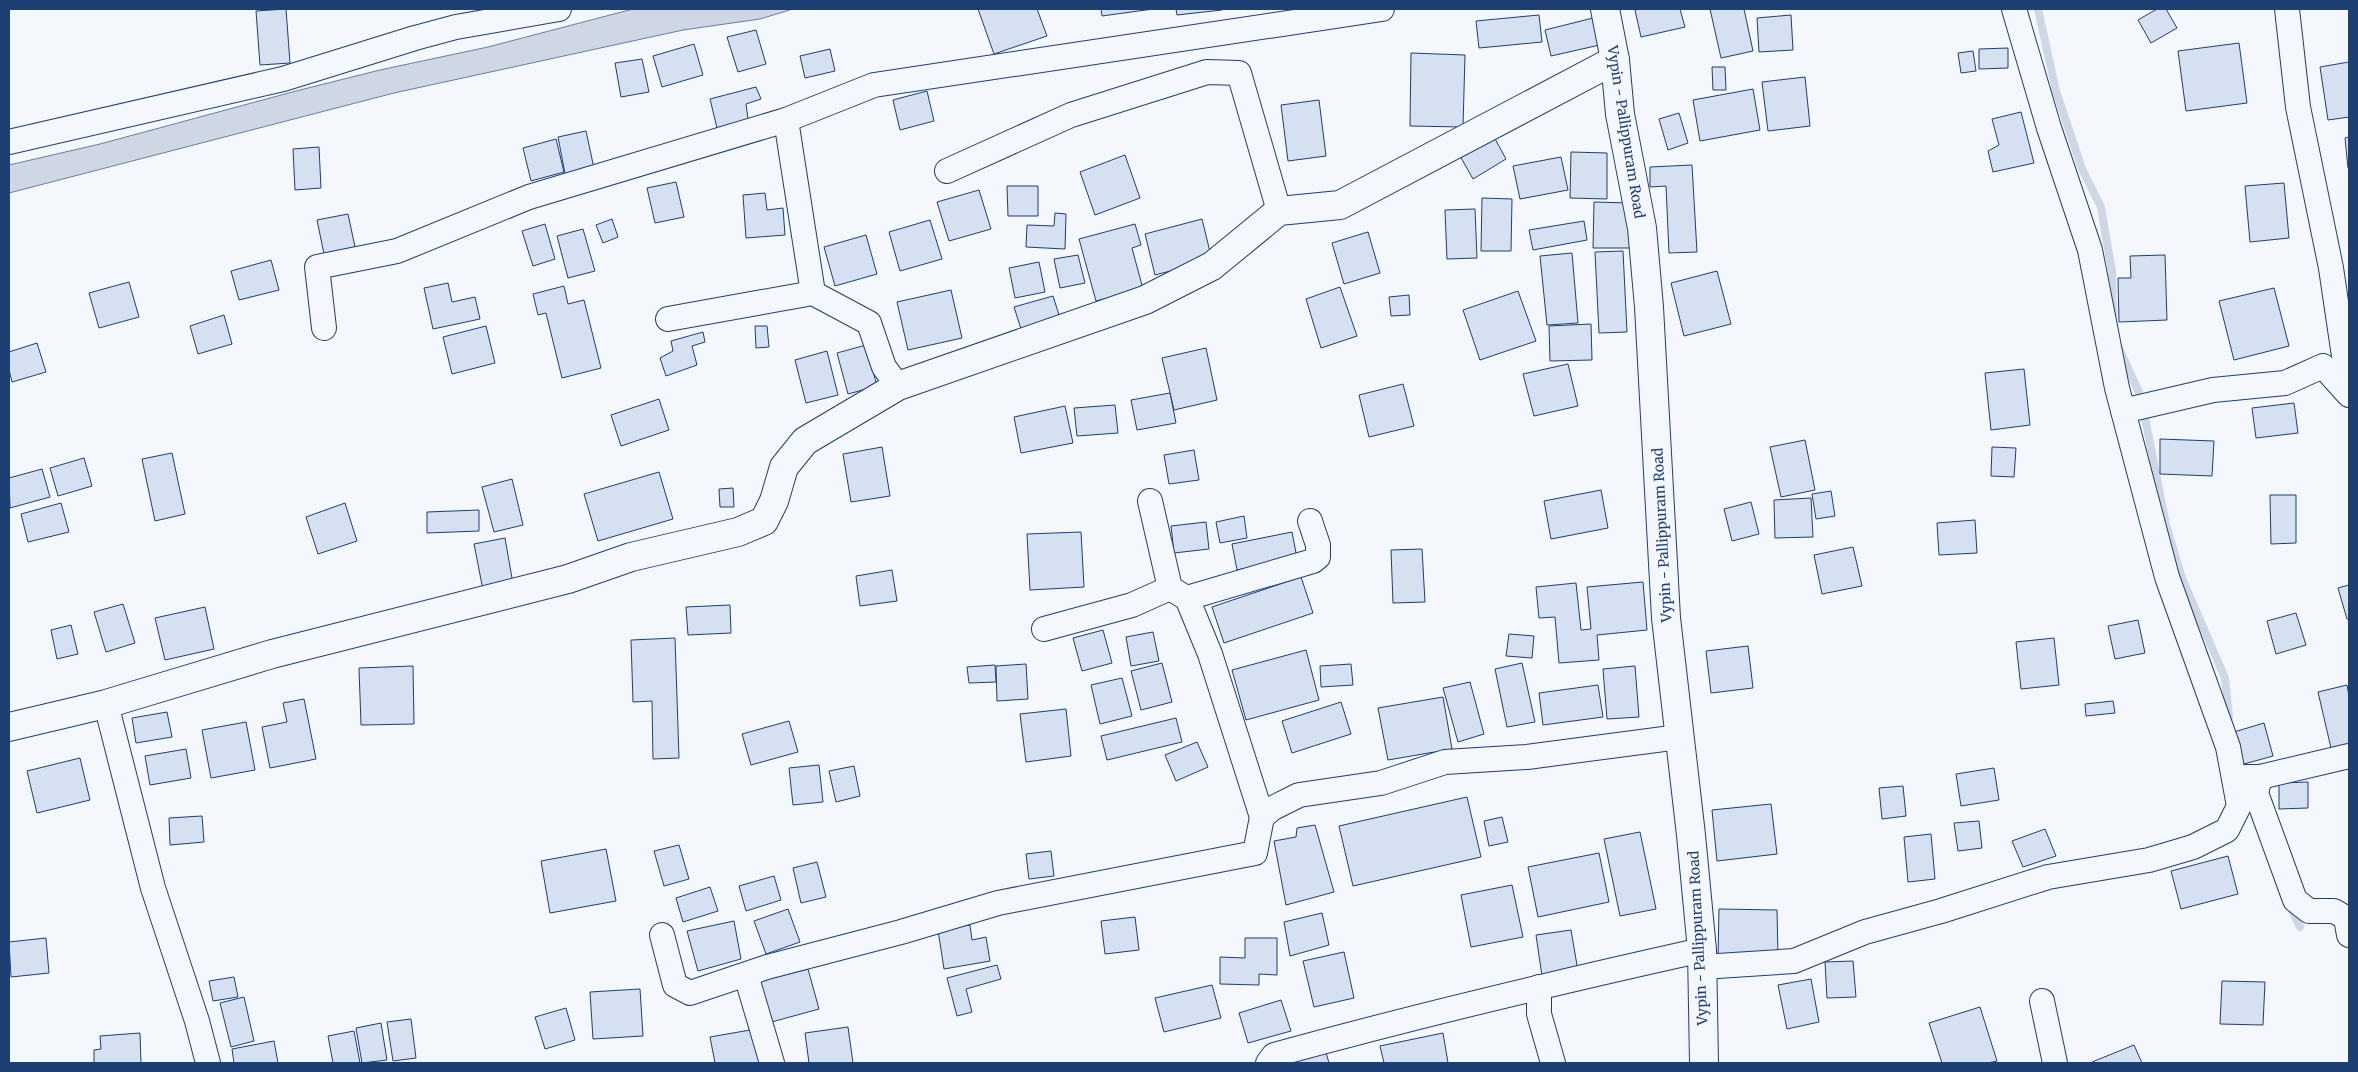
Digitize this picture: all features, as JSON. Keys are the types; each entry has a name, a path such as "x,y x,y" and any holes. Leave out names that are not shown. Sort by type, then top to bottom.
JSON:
{"street":[{"path":"9,142 284,79 415,38 456,28 558,9"},
{"path":"324,328 316,267 397,250 529,197 786,120 874,85 1382,9"},
{"name":"Vypin - Pallippuram Road","path":"1606,9 1615,60 1620,114 1642,228 1650,326 1666,618 1691,835 1702,959 1704,1063"},
{"path":"1268,1063 1274,1055 1283,1052 1539,987 1702,959 1794,961 1874,929 1941,911 2048,877 2148,860 2194,847 2227,830 2239,806 2236,778 2228,747 2168,577 2137,409 2090,250 2049,128 2014,9"},
{"path":"2287,9 2298,107 2331,268 2349,390"},
{"path":"9,727 106,704 272,654 568,579 630,557 738,532 764,521 774,501 784,467 805,441 898,386 1145,300 1212,266 1279,210 1340,205 1615,60"},
{"path":"947,171 1071,115 1207,72 1239,73 1279,210"},
{"path":"786,120 813,293"},
{"path":"668,319 813,293 869,323 884,367 898,386"},
{"path":"2137,409 2213,390 2285,383 2323,366 2349,395"},
{"path":"662,935 675,986 690,994 767,967 901,932 998,903 1255,853 1262,817 1210,654 1179,593 1150,501"},
{"path":"1044,629 1179,593 1313,561 1318,557 1318,545 1310,521"},
{"path":"106,704 153,888 197,1021 208,1063"},
{"path":"1262,817 1273,808 1299,795 1381,783 1445,762 1527,757 1679,737"},
{"path":"2236,778 2260,777 2349,756"},
{"path":"2260,777 2256,793 2295,900 2309,911 2334,911 2346,918 2349,934"},
{"path":"746,975 772,1063"},
{"path":"1539,987 1539,1014 1553,1063"},
{"path":"2042,1001 2055,1063"}],"shaded area":[{"path":"633,9 793,9 760,19 683,30 394,93 9,193 9,165 100,144 380,70 488,47"}],"building":[{"path":"286,9 290,63 260,65 256,11"},
{"path":"978,9 1037,9 1047,36 994,54"},
{"path":"1101,9 1153,9 1102,16"},
{"path":"1176,9 1222,9 1222,10 1177,15"},
{"path":"1680,9 1685,27 1641,37 1635,10"},
{"path":"1710,9 1744,9 1753,51 1721,58"},
{"path":"2157,9 2166,9 2177,28 2151,43 2138,20"},
{"path":"1539,15 1542,42 1479,48 1476,21"},
{"path":"1791,15 1793,50 1759,52 1757,18"},
{"path":"1597,17 1604,44 1551,56 1545,30"},
{"path":"756,30 766,64 738,72 727,37"},
{"path":"2239,43 2247,103 2186,111 2178,51"},
{"path":"694,44 703,75 662,87 653,56"},
{"path":"2008,48 2008,68 1979,69 1979,49"},
{"path":"830,49 835,71 805,78 800,56"},
{"path":"1973,51 1976,71 1961,73 1958,53"},
{"path":"1411,53 1465,55 1463,127 1410,126"},
{"path":"642,59 649,92 621,97 615,63"},
{"path":"2349,62 2349,117 2328,120 2320,67"},
{"path":"1712,67 1725,67 1726,90 1713,90"},
{"path":"1805,77 1810,126 1768,131 1762,82"},
{"path":"756,87 761,99 746,104 748,119 717,128 710,99"},
{"path":"1753,89 1760,130 1700,141 1693,100"},
{"path":"927,91 934,121 900,130 893,100"},
{"path":"1319,100 1326,156 1288,161 1281,105"},
{"path":"2021,112 2034,163 1993,172 1988,151 1999,145 1992,119"},
{"path":"1679,113 1688,143 1668,150 1659,119"},
{"path":"586,131 595,173 566,179 558,137"},
{"path":"1494,137 1506,159 1473,179 1460,156"},
{"path":"2349,137 2349,168 2348,168 2345,138"},
{"path":"556,139 564,172 531,181 523,148"},
{"path":"319,147 321,188 295,190 293,149"},
{"path":"1571,152 1607,153 1607,199 1570,198"},
{"path":"1125,155 1140,198 1095,215 1080,172"},
{"path":"1561,157 1568,190 1520,199 1513,166"},
{"path":"1692,165 1697,252 1669,253 1666,186 1650,187 1650,167"},
{"path":"676,182 684,217 655,223 647,188"},
{"path":"2284,183 2289,238 2250,242 2245,186"},
{"path":"1007,186 1038,186 1038,216 1008,216"},
{"path":"979,190 991,229 949,241 937,202"},
{"path":"765,193 767,210 783,208 785,235 746,238 743,195"},
{"path":"1482,198 1512,199 1511,251 1481,251"},
{"path":"1594,202 1631,203 1630,248 1593,248"},
{"path":"1475,209 1477,258 1447,259 1445,210"},
{"path":"1055,213 1066,214 1065,249 1026,247 1027,225 1054,226"},
{"path":"348,214 355,247 324,254 317,220"},
{"path":"612,219 618,237 603,243 596,225"},
{"path":"1202,219 1212,260 1155,275 1145,234"},
{"path":"930,220 942,259 900,271 889,232"},
{"path":"1584,221 1587,240 1533,250 1529,230"},
{"path":"545,224 555,259 533,266 522,231"},
{"path":"1135,224 1141,245 1132,248 1143,289 1096,301 1079,239"},
{"path":"583,229 595,271 568,278 557,236"},
{"path":"1368,232 1380,273 1344,284 1332,243"},
{"path":"866,235 877,274 835,286 824,247"},
{"path":"1623,251 1627,332 1599,333 1595,252"},
{"path":"1572,253 1578,323 1547,325 1540,256"},
{"path":"1078,255 1085,283 1060,288 1054,259"},
{"path":"2165,255 2167,320 2119,322 2118,278 2131,278 2130,256"},
{"path":"271,260 279,290 239,300 231,271"},
{"path":"1039,262 1045,292 1015,298 1009,268"},
{"path":"1717,271 1731,324 1684,336 1671,283"},
{"path":"129,282 139,317 99,328 89,293"},
{"path":"448,283 452,302 475,297 480,319 433,329 424,288"},
{"path":"564,286 568,304 584,300 601,368 562,378 546,313 538,315 533,294"},
{"path":"1340,287 1357,336 1321,348 1306,299"},
{"path":"2274,288 2289,346 2234,360 2219,301"},
{"path":"951,290 962,338 908,350 897,302"},
{"path":"1518,291 1536,341 1480,360 1463,310"},
{"path":"1409,295 1410,315 1391,316 1389,297"},
{"path":"1053,296 1060,318 1021,329 1014,307"},
{"path":"224,315 232,344 198,354 190,326"},
{"path":"1591,324 1592,360 1550,361 1549,326"},
{"path":"486,326 495,363 452,374 443,337"},
{"path":"755,326 767,326 769,347 756,348"},
{"path":"703,332 705,342 692,346 697,365 666,376 660,358 673,351 671,341"},
{"path":"37,343 46,372 12,382 9,370 9,352"},
{"path":"866,345 877,386 848,394 837,353"},
{"path":"1206,348 1217,400 1174,410 1162,358"},
{"path":"827,351 838,395 806,403 795,360"},
{"path":"1568,364 1578,406 1534,416 1523,374"},
{"path":"2024,369 2030,425 1991,430 1985,373"},
{"path":"1403,384 1414,426 1369,437 1359,395"},
{"path":"1170,393 1176,423 1137,430 1131,400"},
{"path":"659,399 669,430 621,446 611,415"},
{"path":"2294,403 2298,433 2256,438 2252,408"},
{"path":"1115,405 1118,433 1077,436 1074,408"},
{"path":"1065,406 1073,443 1021,453 1014,417"},
{"path":"2160,439 2214,441 2212,476 2160,474"},
{"path":"1805,440 1815,490 1781,497 1770,447"},
{"path":"882,447 890,496 851,502 843,454"},
{"path":"1992,447 2016,448 2014,477 1991,476"},
{"path":"1194,450 1199,480 1169,484 1164,455"},
{"path":"172,453 185,514 155,521 142,459"},
{"path":"84,458 92,486 58,496 50,468"},
{"path":"42,469 50,497 10,508 9,478"},
{"path":"659,472 673,519 598,541 584,494"},
{"path":"512,479 523,525 494,532 482,487"},
{"path":"733,488 734,507 720,507 719,489"},
{"path":"1601,490 1608,528 1551,539 1544,501"},
{"path":"1831,491 1835,516 1816,519 1812,494"},
{"path":"2270,495 2296,495 2296,543 2271,544"},
{"path":"1811,498 1813,537 1775,538 1774,500"},
{"path":"1751,502 1759,534 1732,541 1724,509"},
{"path":"61,503 69,532 28,542 21,514"},
{"path":"345,503 357,541 318,554 306,517"},
{"path":"479,510 479,531 427,533 427,512"},
{"path":"1244,516 1247,538 1220,543 1216,522"},
{"path":"1975,520 1977,553 1939,555 1937,523"},
{"path":"1206,522 1209,549 1174,553 1171,526"},
{"path":"1081,532 1084,587 1030,590 1027,534"},
{"path":"1292,532 1297,558 1237,570 1232,544"},
{"path":"505,538 513,584 483,590 474,544"},
{"path":"1853,547 1862,586 1822,594 1814,555"},
{"path":"1422,549 1425,602 1393,603 1391,550"},
{"path":"892,570 897,601 860,606 856,576"},
{"path":"1301,577 1313,613 1224,643 1212,607"},
{"path":"1643,582 1647,630 1597,635 1599,660 1559,663 1555,617 1539,618 1536,587 1576,583 1581,630 1591,629 1587,587"},
{"path":"2349,585 2349,619 2347,619 2338,588"},
{"path":"123,604 135,643 106,652 94,612"},
{"path":"730,605 731,633 688,635 686,607"},
{"path":"205,607 214,649 165,660 155,618"},
{"path":"2296,613 2306,645 2276,654 2267,621"},
{"path":"2138,620 2145,653 2115,659 2108,626"},
{"path":"71,625 78,654 57,659 51,630"},
{"path":"1103,630 1112,663 1082,671 1073,638"},
{"path":"1153,632 1159,661 1131,666 1126,637"},
{"path":"1509,634 1534,636 1532,658 1506,656"},
{"path":"675,638 679,758 653,759 652,701 633,702 631,640"},
{"path":"2054,638 2059,685 2021,689 2016,642"},
{"path":"1748,646 1753,688 1711,693 1706,651"},
{"path":"1306,650 1319,700 1246,720 1232,670"},
{"path":"1162,663 1172,702 1141,710 1131,671"},
{"path":"1522,663 1535,722 1507,727 1495,669"},
{"path":"1026,664 1028,699 997,701 996,666"},
{"path":"1351,664 1353,685 1321,687 1320,666"},
{"path":"995,665 996,682 969,683 967,667"},
{"path":"413,666 414,724 361,725 359,668"},
{"path":"1635,666 1639,717 1607,719 1603,669"},
{"path":"1122,678 1132,716 1100,724 1091,685"},
{"path":"1470,682 1484,734 1458,742 1443,688"},
{"path":"1598,685 1603,717 1543,725 1539,693"},
{"path":"2347,685 2349,696 2349,744 2331,748 2318,692"},
{"path":"1443,697 1452,749 1388,760 1378,708"},
{"path":"304,699 316,759 270,768 262,727 287,722 283,703"},
{"path":"2113,701 2115,713 2086,716 2085,704"},
{"path":"1341,702 1351,734 1292,753 1282,721"},
{"path":"1066,709 1071,756 1026,762 1020,714"},
{"path":"167,712 172,737 136,743 132,718"},
{"path":"1176,718 1182,742 1107,760 1101,736"},
{"path":"789,721 798,752 751,765 742,734"},
{"path":"246,722 255,770 211,778 202,730"},
{"path":"2264,723 2273,756 2244,764 2234,732"},
{"path":"1197,742 1208,767 1176,781 1165,755"},
{"path":"186,749 191,778 150,785 145,756"},
{"path":"80,758 90,800 37,813 27,771"},
{"path":"819,765 823,802 793,805 789,768"},
{"path":"854,766 860,796 836,802 829,771"},
{"path":"1994,768 1999,800 1961,806 1956,774"},
{"path":"2308,782 2308,808 2279,809 2279,783"},
{"path":"1903,786 1906,816 1882,819 1879,788"},
{"path":"1467,797 1481,857 1353,886 1339,826"},
{"path":"1771,804 1777,854 1717,861 1712,810"},
{"path":"202,816 204,842 170,845 169,818"},
{"path":"1502,817 1508,842 1489,846 1484,821"},
{"path":"1979,821 1982,848 1958,851 1954,823"},
{"path":"1315,825 1334,892 1286,905 1274,841 1296,837 1297,828"},
{"path":"2045,829 2056,856 2023,867 2012,841"},
{"path":"1640,832 1656,909 1620,916 1604,839"},
{"path":"1931,834 1935,879 1908,882 1904,837"},
{"path":"679,845 689,879 664,886 654,851"},
{"path":"606,849 616,901 550,913 541,861"},
{"path":"1051,851 1054,876 1029,879 1026,854"},
{"path":"1599,853 1609,902 1538,917 1528,867"},
{"path":"2228,856 2238,894 2181,909 2171,871"},
{"path":"817,862 826,897 801,903 793,868"},
{"path":"774,876 781,900 746,911 739,886"},
{"path":"1512,885 1523,937 1471,947 1461,895"},
{"path":"710,887 718,911 683,922 676,898"},
{"path":"788,909 800,942 766,954 754,921"},
{"path":"1719,909 1777,910 1778,958 1718,960"},
{"path":"1322,913 1329,945 1290,956 1284,922"},
{"path":"1135,917 1139,950 1105,954 1101,921"},
{"path":"734,921 741,959 698,971 687,931"},
{"path":"970,925 972,940 986,937 990,961 944,969 938,930"},
{"path":"1571,930 1578,971 1542,976 1536,935"},
{"path":"46,938 49,973 11,977 9,942"},
{"path":"1245,938 1277,938 1277,975 1259,974 1259,985 1220,984 1220,957 1245,958"},
{"path":"1344,952 1354,998 1314,1007 1303,961"},
{"path":"1853,961 1856,997 1827,998 1825,962"},
{"path":"997,965 1001,979 966,989 972,1012 957,1016 947,978"},
{"path":"808,969 819,1009 768,1023 757,982"},
{"path":"234,977 238,997 213,1001 209,981"},
{"path":"1811,979 1819,1022 1787,1029 1778,985"},
{"path":"2222,981 2265,982 2263,1025 2220,1024"},
{"path":"1212,985 1221,1018 1164,1032 1155,998"},
{"path":"640,989 643,1036 593,1039 590,992"},
{"path":"244,997 254,1041 231,1047 220,1003"},
{"path":"1281,1000 1291,1031 1248,1043 1239,1013"},
{"path":"1980,1007 1997,1061 1988,1063 1942,1063 1929,1023"},
{"path":"566,1008 575,1040 545,1049 535,1017"},
{"path":"411,1019 416,1058 393,1061 387,1022"},
{"path":"381,1023 387,1060 362,1063 356,1028"},
{"path":"848,1027 853,1063 809,1063 805,1033"},
{"path":"756,1029 762,1063 715,1063 710,1037"},
{"path":"354,1031 360,1063 333,1063 328,1036"},
{"path":"140,1033 141,1063 94,1063 94,1050 101,1049 100,1036"},
{"path":"1443,1033 1448,1063 1384,1063 1380,1046"},
{"path":"274,1041 278,1063 234,1063 232,1049"},
{"path":"2134,1045 2142,1063 2092,1063 2092,1062"},
{"path":"1325,1049 1329,1063 1289,1063"}],"waterway":[{"path":"2038,9 2056,91 2082,169 2101,207 2112,272 2113,315"},
{"path":"2119,348 2141,397 2166,525 2182,578 2225,678 2229,718"},
{"path":"2290,906 2300,927"}]}
